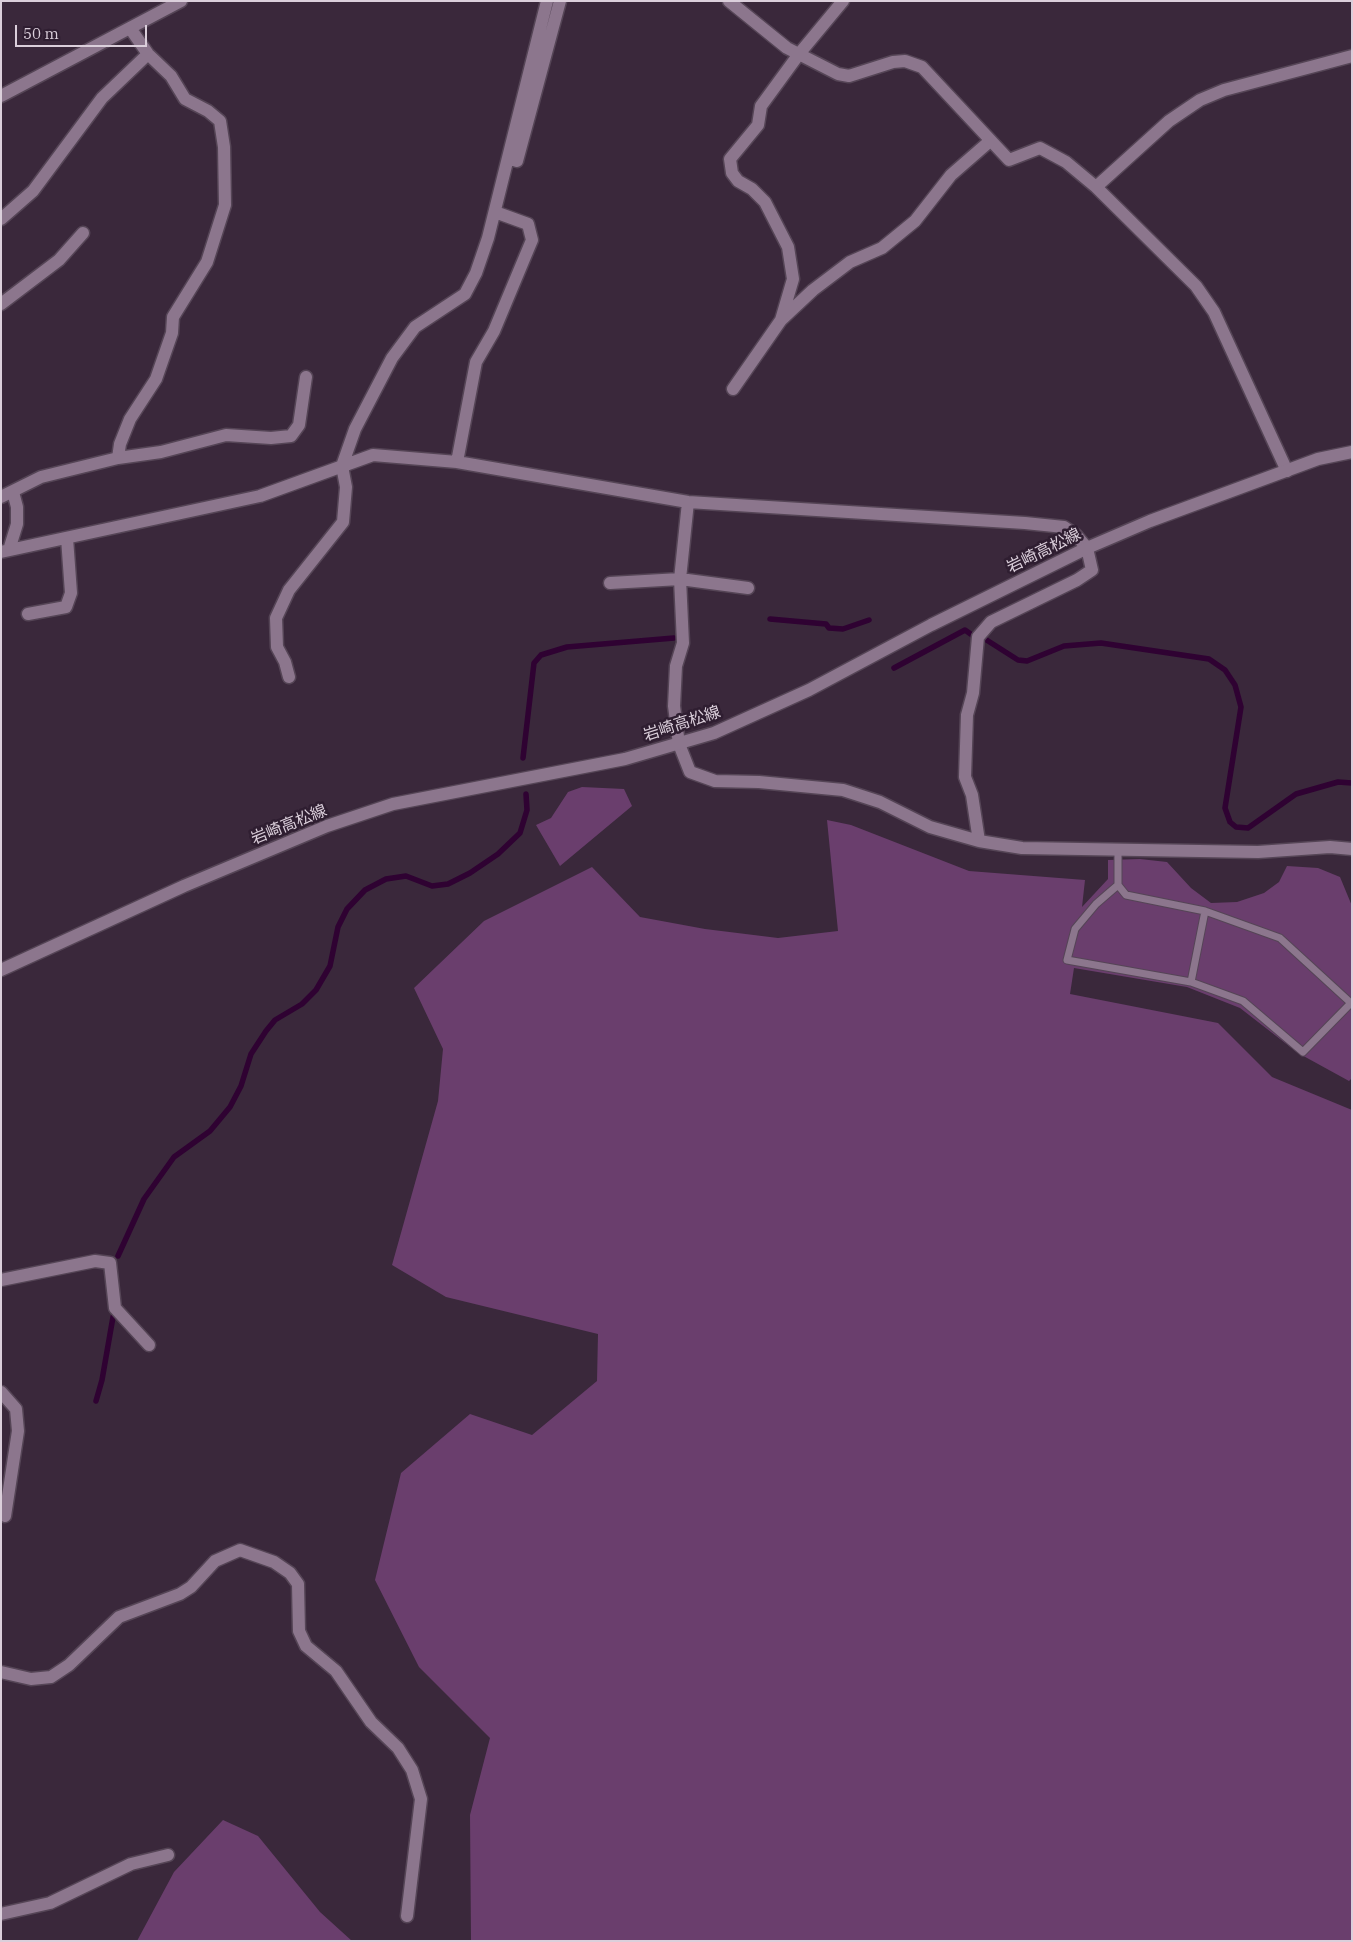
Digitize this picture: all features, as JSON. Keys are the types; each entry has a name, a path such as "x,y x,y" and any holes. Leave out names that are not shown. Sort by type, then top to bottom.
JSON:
{"street":[{"path":"1,96 181,1"},
{"path":"289,677 285,662 277,647 276,618 289,590 343,522 346,487 342,466 355,429 392,358 415,327 465,294 476,273 508,158 546,1"},
{"path":"508,158 517,161 560,1"},
{"path":"729,1 787,48 816,64 849,76 893,62 905,61 922,67 1009,160 1040,148 1066,162 1096,187 1196,286 1214,312 1287,471"},
{"path":"781,320 793,279 788,247 765,202 752,188 738,181 732,173 730,159 758,125 761,106 799,54 843,1"},
{"path":"118,458 120,444 130,419 156,380 172,333 173,317 207,262 225,205 224,148 220,121 208,111 185,99 171,76 148,54 130,28"},
{"path":"1,219 33,191 102,98 148,54"},
{"path":"1096,187 1169,121 1200,100 1242,85 1352,56"},
{"path":"733,389 781,320 813,290 850,262 882,248 915,221 951,175 990,141"},
{"path":"457,462 476,362 494,331 532,240 528,224 494,212"},
{"path":"1,304 59,260 84,232"},
{"path":"5,551 18,524 17,507 7,494 41,477 118,458 161,452 226,435 271,438 291,436 299,424 306,377"},
{"name":"岩崎高松線","path":"1,970 184,886 327,826 393,804 624,759 714,734 809,690 931,624 1087,548 1150,522 1318,459 1352,452"},
{"path":"5,551 260,496 373,455 457,462 688,502 1025,523 1064,528 1076,535 1087,548 1092,570 1077,580 990,622 978,637 973,693 967,715 965,778 972,795 979,841"},
{"path":"688,502 680,578 683,643 676,666 674,706 678,744 690,772 715,781 759,782 843,790 880,802 930,827 979,841 1022,848 1118,848 1258,852 1330,846 1352,849"},
{"path":"28,614 66,607 71,593 67,538"},
{"path":"610,583 680,578 748,588"},
{"path":"1,1280 94,1261 110,1263 115,1308 148,1345"},
{"path":"1,1392 16,1409 18,1431 5,1516"},
{"path":"1,1672 31,1680 51,1677 69,1665 119,1617 180,1594 192,1587 215,1561 240,1550 274,1562 290,1573 298,1584 299,1631 306,1646 336,1671 371,1722 398,1748 412,1770 421,1799 407,1916"},
{"path":"1,1914 50,1903 131,1864 168,1855"}],"lane":[{"path":"1118,848 1118,885 1126,895 1205,911 1280,938 1351,1004 1303,1052 1243,1002 1191,982 1067,960 1075,929 1096,904 1118,885"},
{"path":"1191,982 1205,911"}],"shaded area":[{"path":"582,787 624,789 632,806 560,866 536,825 551,818 568,792"},
{"path":"827,820 851,825 969,871 1085,880 1082,907 1108,879 1108,860 1140,859 1167,862 1191,888 1211,903 1237,902 1264,893 1279,882 1287,866 1318,868 1340,877 1352,906 1352,1078 1349,1081 1298,1053 1240,1008 1187,987 1074,968 1070,994 1218,1023 1272,1077 1352,1110 1352,1941 471,1941 470,1815 490,1738 419,1667 375,1580 401,1473 470,1414 532,1435 597,1381 598,1334 446,1297 392,1265 438,1101 443,1049 414,988 484,921 592,867 640,917 705,929 778,938 838,931"},
{"path":"223,1820 258,1836 320,1912 352,1941 137,1941 174,1872"}],"waterway":[{"path":"770,619 826,624 829,628 843,629 869,620"},
{"path":"894,668 965,630 972,635"},
{"path":"523,758 534,663 541,655 567,647 674,638"},
{"path":"985,639 1018,660 1027,661 1064,646 1101,643 1209,659 1225,670 1235,685 1241,707 1225,808 1230,822 1236,827 1248,828 1296,794 1338,782 1352,783"},
{"path":"118,1256 144,1199 174,1157 210,1131 230,1107 241,1086 251,1054 266,1031 275,1020 302,1004 316,990 330,966 338,927 347,909 365,890 386,879 406,876 432,886 448,884 470,873 498,854 520,833 527,810 526,794"},
{"path":"96,1401 102,1380 113,1317"}]}
